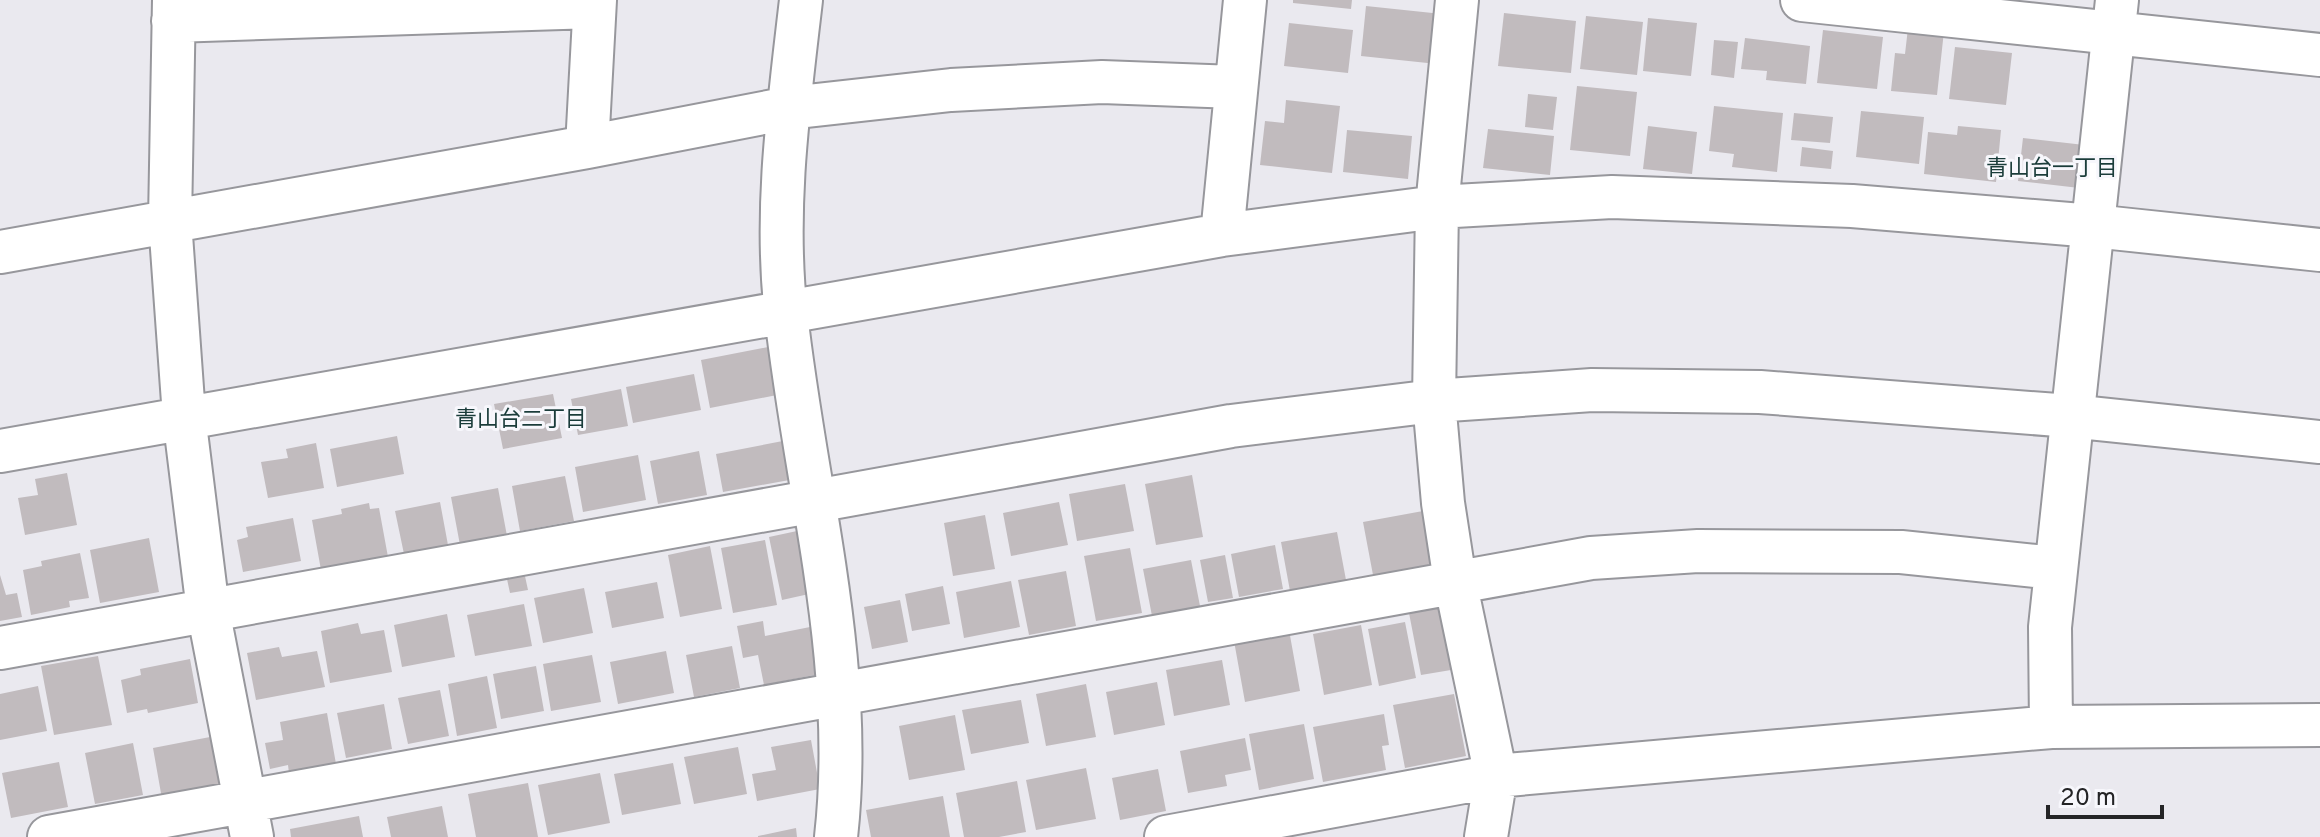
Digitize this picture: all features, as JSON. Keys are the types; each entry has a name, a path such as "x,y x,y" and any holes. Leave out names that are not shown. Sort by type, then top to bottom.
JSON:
{"street":[{"path":"801,0 782,202 786,312 830,602 839,694 836,837"},
{"path":"1222,235 1245,0"},
{"path":"1457,0 1437,207 1434,401 1443,503 1455,581 1496,776 1486,837"},
{"path":"1802,0 2115,17 2320,55"},
{"path":"249,819 208,610 184,416 170,221 173,10 595,4 587,147"},
{"path":"2051,727 2050,627 2055,568 2115,17"},
{"path":"0,252 789,108 951,90 1102,82 1235,87"},
{"path":"0,451 184,416 1222,235 1437,207 1612,197 1852,206 2093,226 2320,250"},
{"path":"0,648 1231,426 1434,401 1592,390 1760,392 2070,416 2320,442"},
{"path":"49,837 249,819 839,694 1591,558 1698,551 1901,552 2055,568"},
{"path":"1166,837 1496,776 2051,727 2320,725"}],"building":[{"path":"1293,0 1352,0 1351,9 1293,3"},
{"path":"1366,6 1442,14 1437,64 1361,56"},
{"path":"1504,13 1576,21 1571,73 1498,66"},
{"path":"1586,16 1643,22 1637,75 1580,69"},
{"path":"1648,18 1697,23 1691,76 1643,71"},
{"path":"1289,23 1353,30 1348,73 1284,66"},
{"path":"1908,28 1944,31 1937,95 1891,91 1895,53 1905,54"},
{"path":"1823,30 1883,37 1877,89 1817,83"},
{"path":"1745,38 1810,46 1806,84 1766,80 1767,71 1741,69"},
{"path":"1714,40 1738,42 1734,78 1711,75"},
{"path":"1955,47 2012,53 2006,105 1949,99"},
{"path":"1577,86 1637,92 1630,156 1570,150"},
{"path":"1528,94 1557,97 1553,130 1525,127"},
{"path":"1286,100 1340,106 1332,173 1260,165 1265,121 1284,123"},
{"path":"1714,106 1783,113 1777,172 1732,167 1734,154 1709,151"},
{"path":"1861,111 1924,117 1919,164 1856,157"},
{"path":"1794,113 1833,117 1830,143 1791,140"},
{"path":"1648,126 1697,132 1692,174 1643,169"},
{"path":"1958,126 2001,130 1996,182 1924,174 1928,132 1957,135"},
{"path":"1488,129 1554,136 1550,175 1483,168"},
{"path":"1347,130 1412,136 1408,179 1343,172"},
{"path":"2023,138 2093,146 2088,189 2018,181"},
{"path":"1802,147 1833,151 1831,169 1800,166"},
{"path":"768,347 777,395 710,408 701,360"},
{"path":"694,374 701,410 633,423 626,387"},
{"path":"621,389 628,426 578,435 571,399"},
{"path":"553,394 562,438 503,449 494,404"},
{"path":"397,436 404,474 337,487 330,449"},
{"path":"788,440 795,479 723,492 716,454"},
{"path":"316,443 324,488 268,498 261,462 288,458 286,449"},
{"path":"699,451 707,495 658,504 650,461"},
{"path":"638,455 646,500 583,512 575,467"},
{"path":"67,473 77,525 25,535 18,498 38,495 35,479"},
{"path":"1192,475 1203,537 1156,545 1145,484"},
{"path":"565,476 574,521 520,531 512,486"},
{"path":"1125,484 1134,531 1077,541 1069,494"},
{"path":"498,488 507,536 460,545 451,497"},
{"path":"440,502 448,545 404,554 395,511"},
{"path":"1059,502 1068,545 1011,556 1003,513"},
{"path":"369,503 370,509 379,508 388,557 321,570 312,520 342,514 341,509"},
{"path":"1423,511 1434,564 1373,575 1363,522"},
{"path":"985,515 995,569 953,576 944,523"},
{"path":"293,518 301,561 243,572 237,540 248,537 246,527"},
{"path":"797,531 809,594 782,600 769,537"},
{"path":"1337,532 1346,580 1290,591 1281,542"},
{"path":"149,538 159,592 100,603 90,550"},
{"path":"765,540 777,605 733,613 721,548"},
{"path":"1275,545 1283,589 1239,597 1231,554"},
{"path":"710,546 722,609 680,617 668,555"},
{"path":"1130,548 1142,613 1096,621 1084,556"},
{"path":"80,553 89,598 69,601 70,607 31,615 23,570 42,566 41,561"},
{"path":"1225,555 1233,598 1208,602 1200,560"},
{"path":"1191,560 1200,606 1152,616 1143,569"},
{"path":"523,567 528,590 510,593 505,570"},
{"path":"1066,571 1076,626 1029,635 1018,580"},
{"path":"0,575 6,595 17,593 22,617 0,621"},
{"path":"1011,581 1020,627 964,638 956,592"},
{"path":"657,582 664,618 612,628 605,592"},
{"path":"943,586 950,624 912,631 905,594"},
{"path":"584,588 593,633 543,643 534,598"},
{"path":"900,600 908,642 872,649 864,607"},
{"path":"524,604 532,646 475,656 467,615"},
{"path":"1445,606 1457,669 1421,675 1409,613"},
{"path":"447,614 455,657 402,667 394,625"},
{"path":"763,621 765,636 810,627 819,674 764,685 758,655 743,658 737,626"},
{"path":"1405,622 1416,678 1379,686 1368,629"},
{"path":"358,623 361,634 384,630 392,672 330,683 321,631"},
{"path":"1361,625 1372,685 1324,695 1313,634"},
{"path":"1289,630 1300,691 1245,702 1234,641"},
{"path":"732,646 740,688 694,697 686,655"},
{"path":"279,647 282,657 317,651 325,687 256,700 247,653"},
{"path":"666,651 674,693 618,704 610,662"},
{"path":"592,655 601,702 551,711 543,664"},
{"path":"98,656 112,725 54,735 41,666"},
{"path":"190,659 198,703 148,713 147,709 127,713 121,680 141,675 140,669"},
{"path":"1222,660 1230,705 1174,716 1166,670"},
{"path":"536,666 544,711 501,719 493,674"},
{"path":"487,676 497,728 457,736 448,684"},
{"path":"1157,682 1165,725 1114,735 1106,692"},
{"path":"1086,684 1096,737 1046,746 1036,694"},
{"path":"38,686 47,731 0,740 0,694"},
{"path":"440,690 449,736 408,744 398,698"},
{"path":"1454,694 1466,756 1405,768 1393,705"},
{"path":"1021,700 1029,743 971,754 962,710"},
{"path":"384,704 392,749 346,758 337,713"},
{"path":"327,713 336,764 289,773 288,765 270,769 265,743 283,740 280,722"},
{"path":"1384,714 1389,745 1382,746 1386,770 1323,782 1313,727"},
{"path":"955,715 965,770 909,780 899,726"},
{"path":"1304,724 1314,779 1259,790 1249,734"},
{"path":"210,737 220,788 162,799 153,748"},
{"path":"1245,738 1251,770 1225,775 1227,786 1188,793 1180,751"},
{"path":"811,740 820,789 757,801 752,774 776,770 771,747"},
{"path":"133,743 143,795 95,804 85,753"},
{"path":"738,747 747,794 694,804 684,757"},
{"path":"59,762 68,807 11,818 2,773"},
{"path":"673,763 681,804 622,815 614,774"},
{"path":"1086,768 1096,819 1036,830 1026,780"},
{"path":"1158,769 1166,811 1120,820 1112,778"},
{"path":"600,773 610,823 548,835 538,785"},
{"path":"1017,781 1026,832 999,837 964,837 956,793"},
{"path":"528,783 538,837 476,837 468,794"},
{"path":"943,796 950,837 871,837 866,810"},
{"path":"442,806 448,837 391,837 387,817"},
{"path":"359,816 363,837 291,837 290,829"},
{"path":"796,828 797,837 758,837 758,836"}],"district":[{"name":"青山台一丁目","path":"2052,167"},
{"name":"青山台二丁目","path":"521,418"}]}
